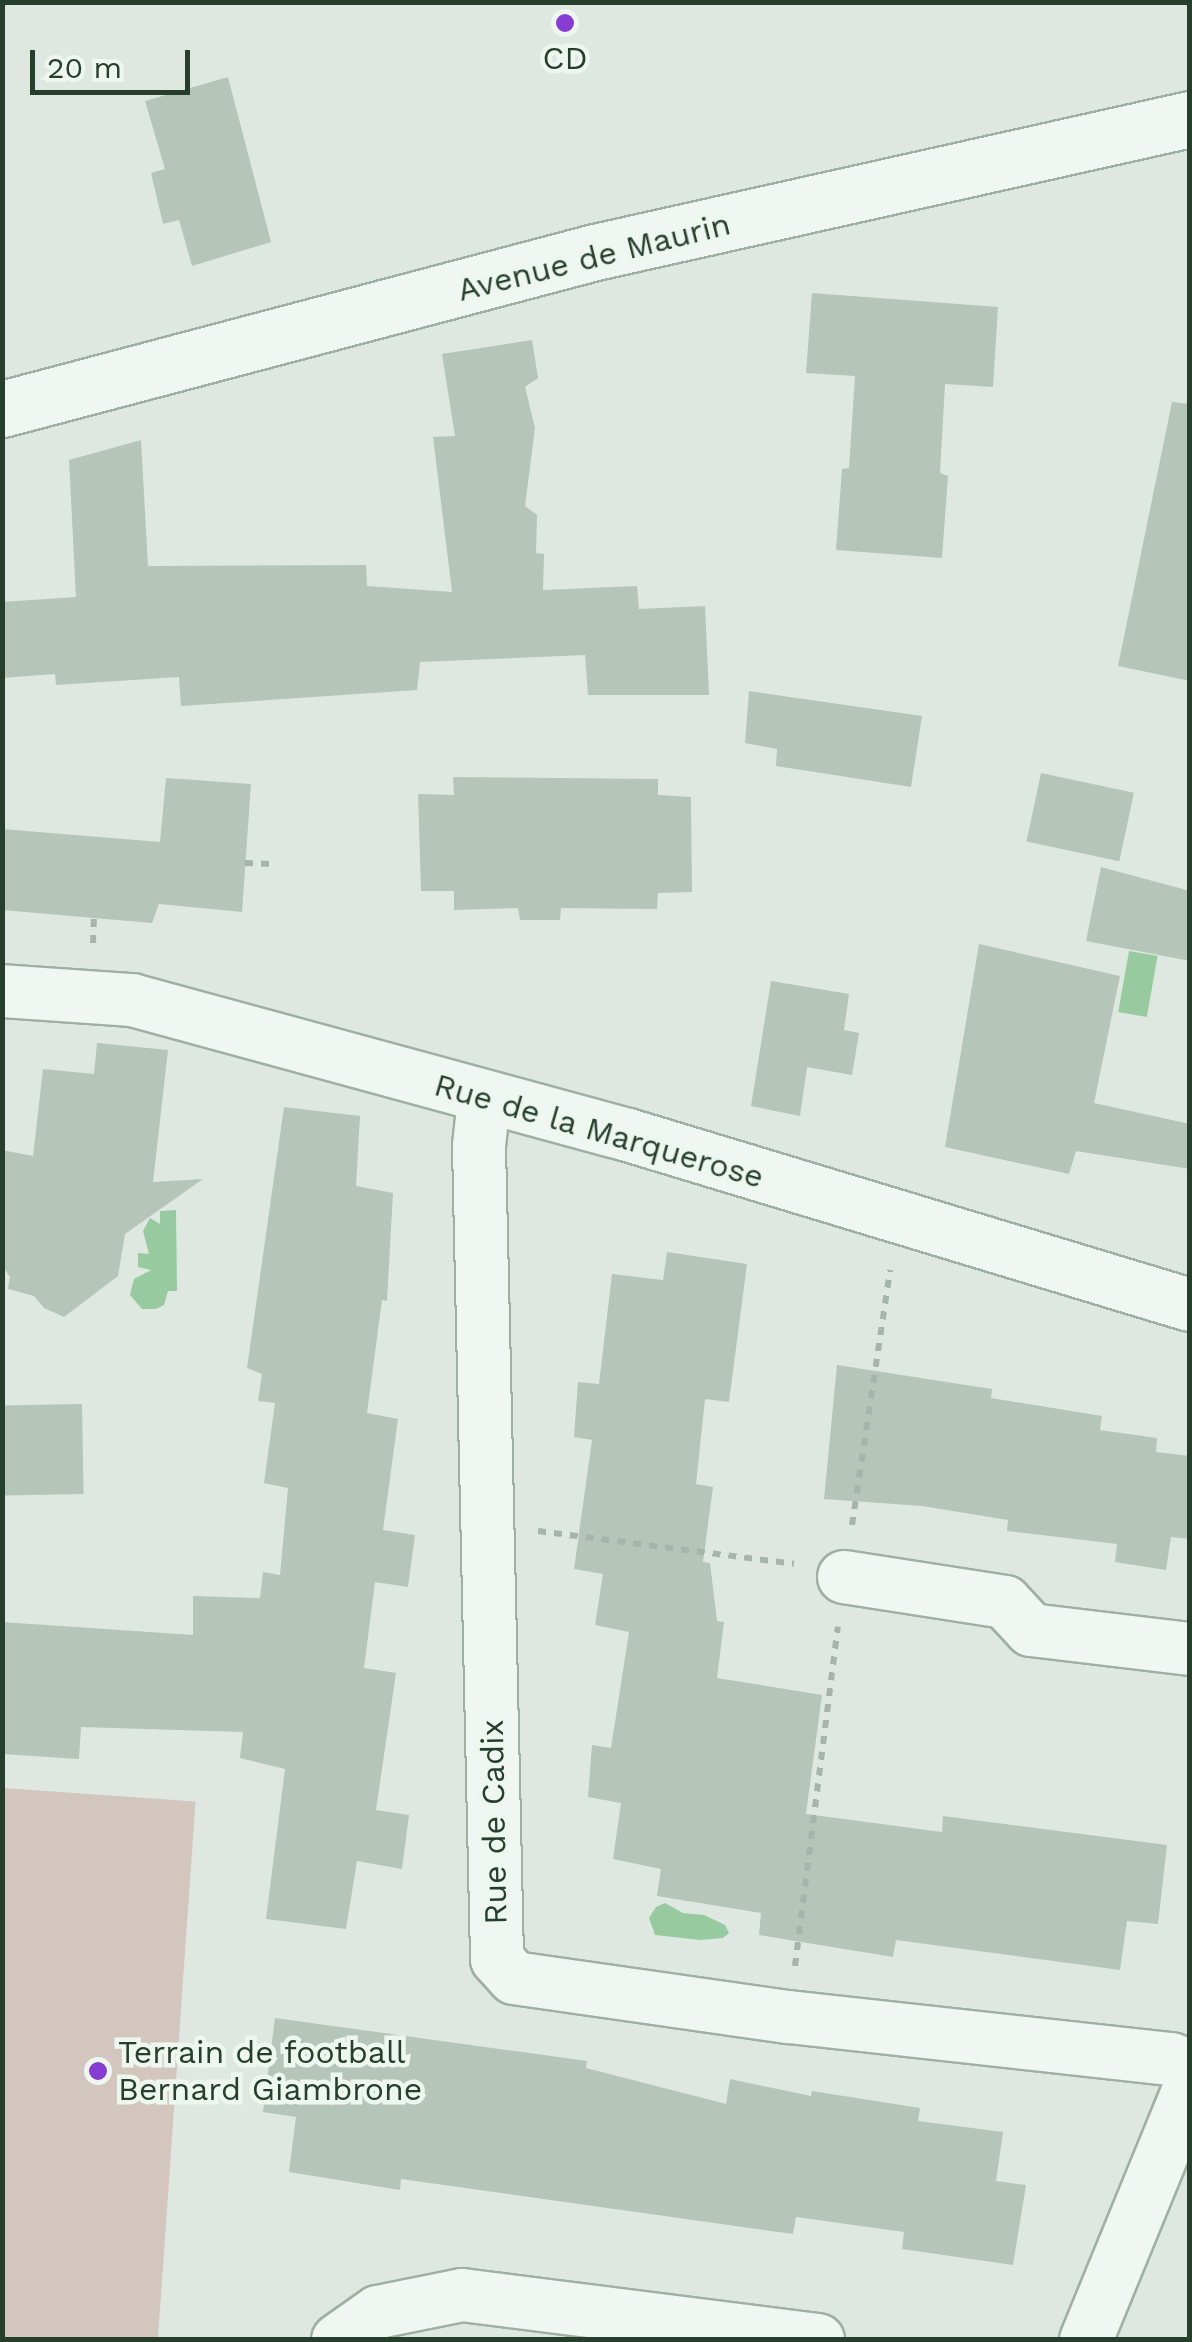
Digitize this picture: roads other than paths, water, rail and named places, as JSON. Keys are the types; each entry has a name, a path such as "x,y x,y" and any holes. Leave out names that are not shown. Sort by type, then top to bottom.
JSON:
{"street":[{"name":"Avenue de Maurin","path":"2,409 595,252 1190,119"},
{"name":"Rue de la Marquerose","path":"2,991 132,1000 628,1135 1190,1305"},
{"name":"Rue de Cadix","path":"484,1098 479,1128 497,1959 514,1978 789,2017 1171,2059 1190,2066"},
{"path":"844,1578 1004,1602 1031,1630 1190,1649"},
{"path":"1086,2340 1190,2086"},
{"path":"338,2340 378,2312 462,2295 818,2340"}],"place":[{"name":"CD","path":"565,23"},
{"name":"Terrain de football Bernard Giambrone","path":"98,2071"}]}
